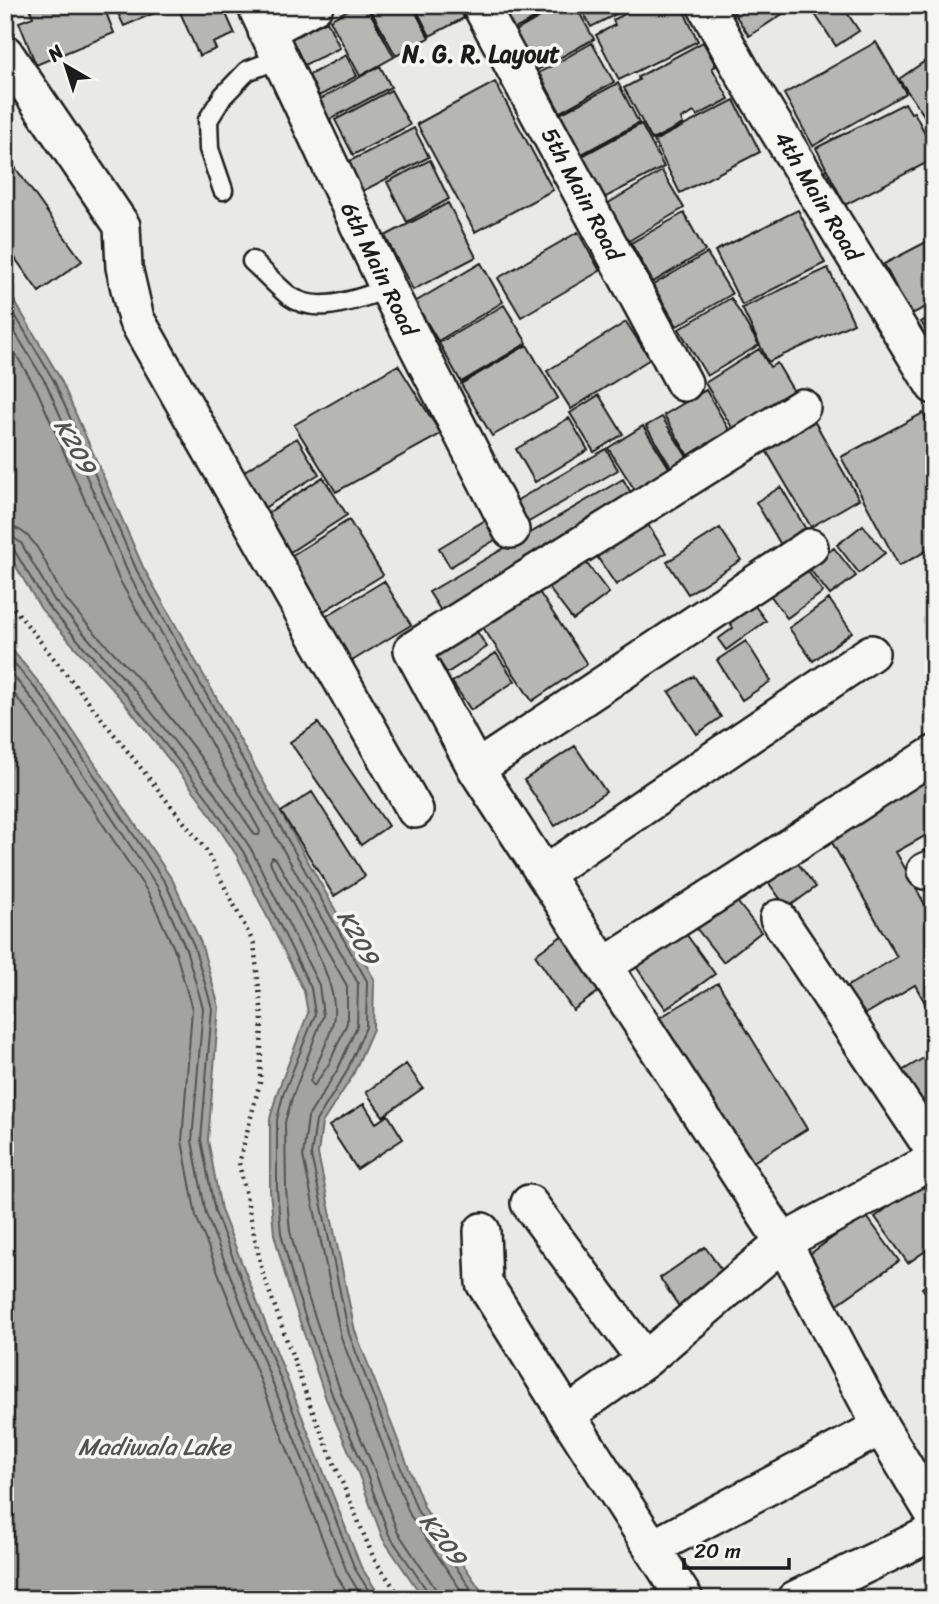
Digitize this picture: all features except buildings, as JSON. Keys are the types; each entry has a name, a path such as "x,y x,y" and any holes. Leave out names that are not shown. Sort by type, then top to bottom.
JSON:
{"street":[{"path":"266,32 315,5"},
{"name":"5th Main Road","path":"480,5 684,383"},
{"name":"4th Main Road","path":"705,5 745,77 934,386"},
{"name":"6th Main Road","path":"266,32 388,289 511,530"},
{"path":"5,53 122,226 124,267 136,319 415,810"},
{"path":"802,407 412,650 476,769 783,1241 881,1427 934,1515"},
{"path":"476,769 810,547"},
{"path":"544,874 871,653"},
{"path":"604,966 934,754"},
{"path":"778,918 934,1151"},
{"path":"567,1415 645,1360 783,1241 934,1160"},
{"path":"529,1203 645,1360"},
{"path":"482,1231 484,1283 685,1599"},
{"path":"652,1548 881,1427"},
{"path":"795,1599 934,1532"}],"lane":[{"path":"223,190 209,149 208,120 223,96 247,71 266,32"},
{"path":"252,261 291,297 315,304 335,305 388,289"}],"path":[{"path":"5,597 206,850 254,944 262,1016 260,1082 239,1163 262,1271 310,1405 374,1559 402,1599"}],"water":[{"name":"K209","path":"5,285 60,378 143,567 374,979 373,1029 352,1077 322,1123 318,1154 355,1331 425,1509 487,1599 424,1599 383,1539 326,1399 289,1289 274,1234 270,1190 270,1119 277,1093 308,1013 304,991 237,856 200,799 123,701 41,609 5,548"},
{"name":"Madiwala Lake","path":"5,641 49,695 173,881 201,943 219,1007 208,1140 221,1210 361,1567 382,1599 5,1599"}],"district":[{"name":"N. G. R. Layout","path":"481,54"}]}
